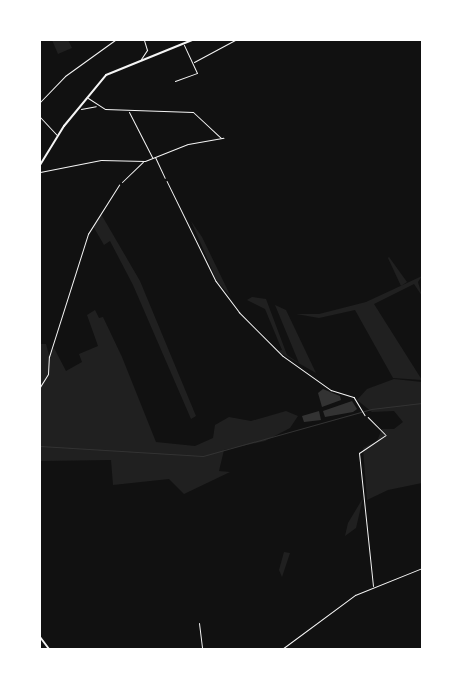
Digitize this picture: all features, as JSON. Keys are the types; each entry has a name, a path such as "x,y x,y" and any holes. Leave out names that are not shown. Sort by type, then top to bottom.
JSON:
{"street":[{"path":"40,102 73,70 115,40"},
{"path":"141,59 146,50 144,40"},
{"path":"40,165 58,135 81,109 106,75 141,59 184,45 192,40"},
{"path":"193,63 235,40"},
{"path":"175,81 195,74 193,63 184,45"},
{"path":"88,98 97,106"},
{"path":"81,109 97,106 128,111 191,111 215,128 222,138 188,144 143,161 122,182"},
{"path":"128,111 165,178"},
{"path":"40,117 58,135"},
{"path":"40,172 102,160 143,161"},
{"path":"373,586 360,451 386,435"},
{"path":"282,649 373,586 422,568"},
{"path":"199,623 202,649"},
{"path":"40,638 49,649"}],"lane":[{"path":"368,417 386,435"}],"path":[{"path":"165,178 216,281 239,312 270,347 331,390 354,397 361,410 368,417"},
{"path":"40,387 48,374 49,357 88,234 122,182"}],"shaded area":[{"path":"52,40 68,40 72,48 58,54"},
{"path":"101,214 140,281 196,416 191,419 133,285 110,241 104,245 93,226"},
{"path":"191,221 202,237 231,297 217,281"},
{"path":"388,258 407,282 401,286"},
{"path":"422,276 418,282 422,296 414,284 374,304 422,380 393,378 355,310 319,318 296,314 319,314 366,302"},
{"path":"252,297 266,299 287,355 299,363 275,305 286,310 316,373 277,351 282,350 265,309 247,300"},
{"path":"95,310 99,318 103,317 122,357 156,442 195,446 213,438 215,425 229,417 251,421 286,411 298,416 290,428 265,441 224,450 219,471 230,472 184,494 169,479 113,485 111,460 40,461 40,344 46,344 49,355 54,348 66,371 82,362 79,354 98,346 87,315"},
{"path":"394,379 422,382 422,483 388,490 367,500 363,448 377,441 382,429 394,429 403,422 394,411 372,412 357,400 367,389"},
{"path":"323,389 340,396 341,400 322,407 318,393"},
{"path":"352,401 357,409 353,412 325,417 323,411"},
{"path":"319,411 321,420 304,422 302,416"},
{"path":"363,498 356,528 345,536 348,523"},
{"path":"284,552 290,553 282,577 279,570"}],"waterway":[{"path":"40,446 203,456 371,409 422,403"}]}
